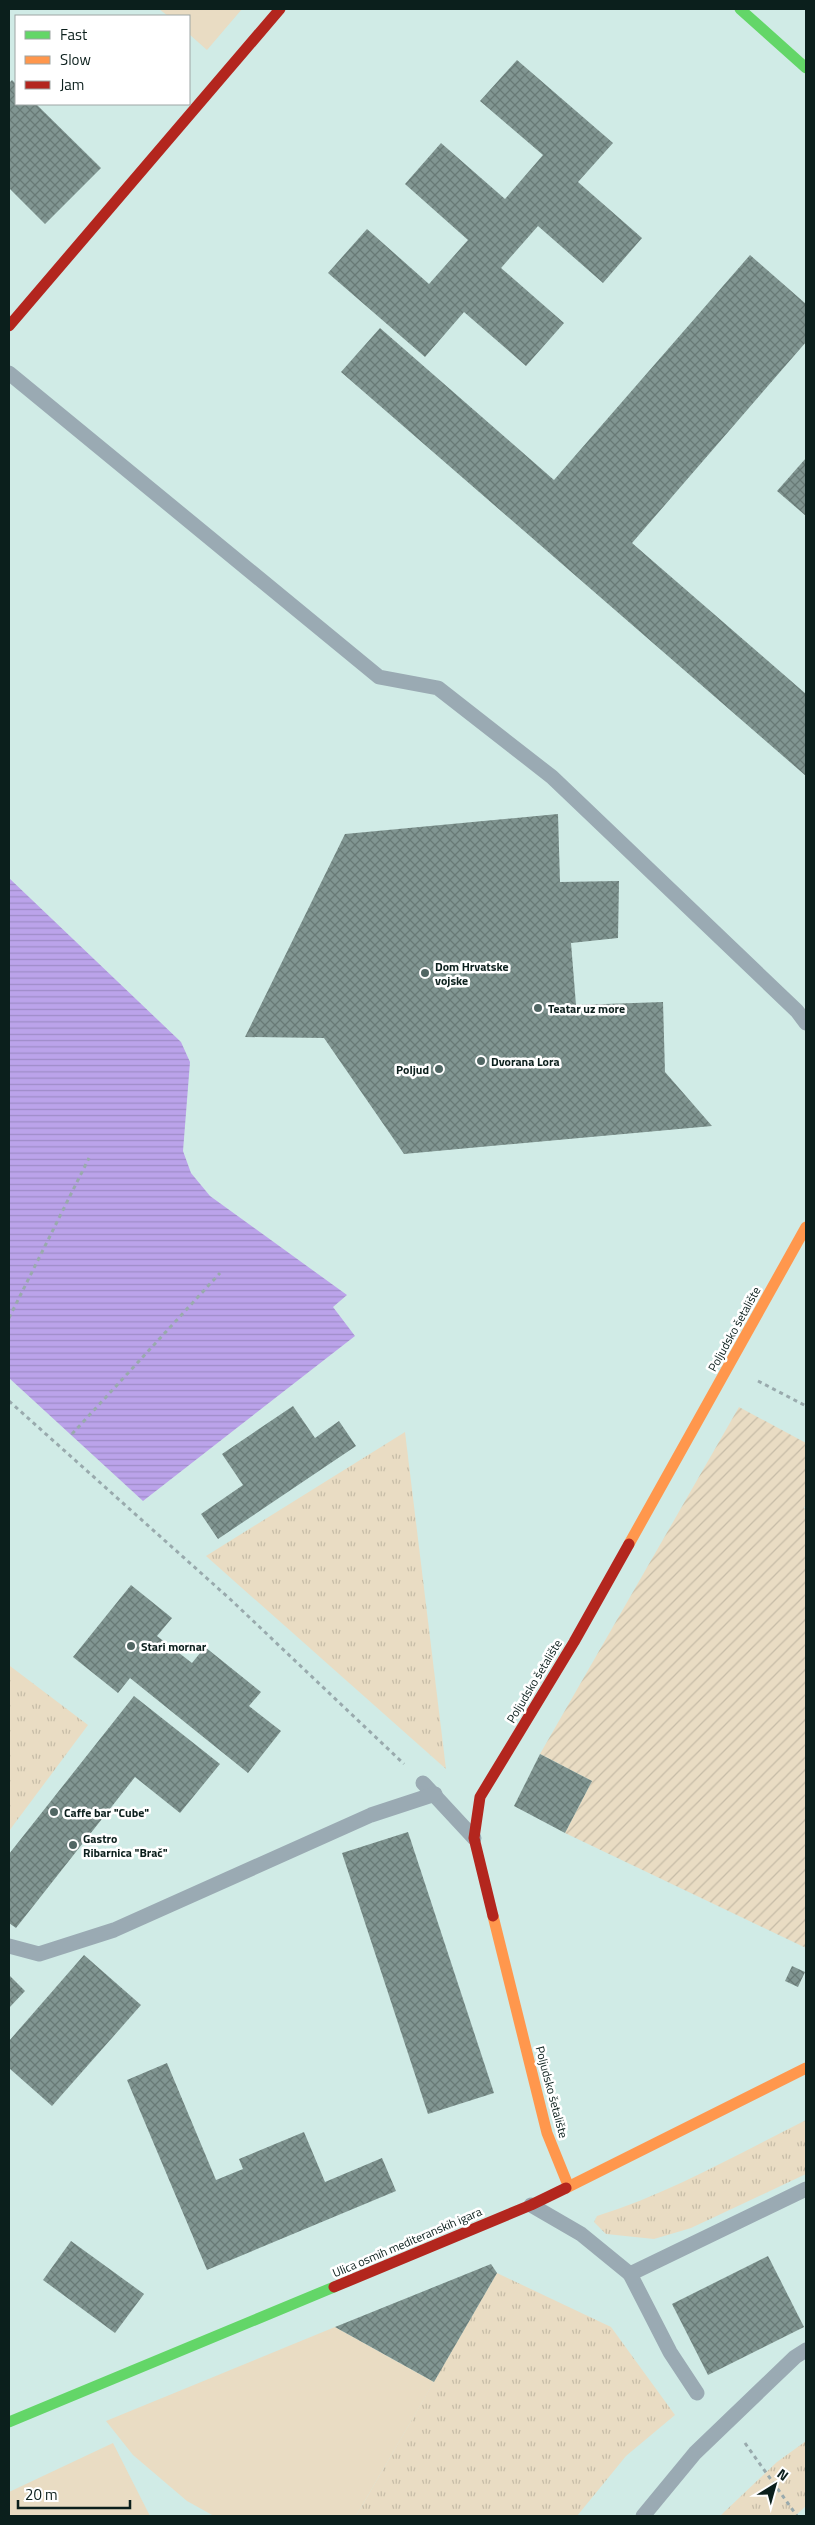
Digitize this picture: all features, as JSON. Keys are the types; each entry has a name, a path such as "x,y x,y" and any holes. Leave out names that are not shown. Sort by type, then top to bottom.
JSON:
{"street":[{"path":"9,326 280,9"},
{"path":"740,9 806,68"},
{"name":"Poljudsko šetalište","path":"568,2186 547,2134 474,1838 480,1797 574,1642 806,1227"},
{"name":"Ulica osmih mediteranskih igara","path":"9,2422 531,2205 806,2068"}],"lane":[{"path":"9,373 378,677 438,688 552,777 797,1011 806,1023"},
{"path":"423,1783 474,1838"},
{"path":"9,1946 39,1954 114,1930 371,1815 435,1794"},
{"path":"630,2274 806,2189"},
{"path":"531,2205 581,2234 630,2274 670,2352 697,2393"},
{"path":"643,2516 695,2454 796,2357 806,2350"}],"path":[{"path":"9,1318 89,1158"},
{"path":"72,1434 220,1273"},
{"path":"729,1365 806,1406"},
{"path":"9,1401 222,1593 423,1783"},
{"path":"729,2420 797,2516"}],"green space":[{"path":"159,9 242,9 207,50 190,35 190,15 167,15"},
{"path":"739,1407 806,1443 806,1504 804,1508 806,1510 806,1948 565,1833 592,1781 540,1754"},
{"path":"405,1432 446,1769 206,1556"},
{"path":"9,1667 88,1725 9,1831"},
{"path":"806,2120 806,2174 691,2228 654,2239 606,2234 594,2222 597,2216 651,2196"},
{"path":"497,2273 611,2327 675,2415 626,2456 577,2516 356,2516"},
{"path":"335,2327 434,2382 356,2516 214,2516 187,2501 133,2455 106,2421"},
{"path":"806,2441 806,2506 795,2516 720,2516 777,2462"},
{"path":"113,2443 150,2516 9,2516 9,2492"}],"shaded area":[{"path":"9,878 181,1042 190,1062 183,1151 191,1173 210,1196 347,1295 333,1307 355,1336 143,1501 9,1378"}],"building":[{"path":"517,60 613,143 578,182 642,238 603,283 538,226 501,268 564,323 526,366 464,312 425,357 328,273 367,229 429,284 468,240 405,184 441,143 505,199 543,155 480,101"},
{"path":"12,80 15,83 15,105 37,105 101,168 45,224 9,188 9,83"},
{"path":"750,255 806,304 806,342 632,543 806,694 806,776 341,372 380,328 554,480"},
{"path":"806,458 806,516 777,491"},
{"name":"Dom Hrvatske vojske","path":"558,814 560,882 619,881 618,938 571,943 576,1005 663,1002 665,1072 712,1126 404,1154 324,1038 245,1037 345,834"},
{"path":"293,1406 315,1438 339,1421 356,1446 218,1539 201,1514 243,1485 222,1454"},
{"path":"131,1585 172,1618 157,1636 192,1663 205,1647 261,1692 249,1706 281,1731 248,1773 130,1678 118,1693 73,1657"},
{"path":"134,1696 220,1764 180,1813 135,1777 16,1928 9,1923 9,1854"},
{"path":"540,1754 592,1781 565,1833 514,1806"},
{"path":"408,1832 494,2093 428,2114 342,1853"},
{"path":"84,1955 141,2005 52,2106 9,2068 9,2041"},
{"path":"792,1966 805,1972 798,1987 785,1981"},
{"path":"9,1975 25,1991 9,2008"},
{"path":"167,2063 216,2180 243,2169 239,2159 304,2132 325,2182 382,2158 396,2191 207,2270 127,2080"},
{"path":"71,2241 144,2294 115,2333 43,2280"},
{"path":"768,2256 804,2327 708,2375 672,2304"},
{"path":"491,2264 497,2273 434,2382 335,2327"}],"traffic: fast":[{"path":"740,9 806,68"},
{"path":"9,2422 334,2287"}],"traffic: slow":[{"path":"629,1544 806,1227"},
{"path":"493,1916 547,2133 568,2185"},
{"path":"566,2188 806,2068"}],"traffic: jam":[{"path":"9,326 280,9"},
{"path":"493,1916 474,1838 480,1797 574,1642 629,1544"},
{"path":"334,2287 531,2205 566,2188"}],"place":[{"name":"Dom Hrvatske vojske","path":"425,973"},
{"name":"Teatar uz more","path":"538,1008"},
{"name":"Dvorana Lora","path":"481,1061"},
{"name":"Poljud","path":"439,1069"},
{"name":"Stari mornar","path":"131,1646"},
{"name":"Caffe bar \"Cube\"","path":"54,1812"},
{"name":"Gastro Ribarnica \"Brač\"","path":"73,1845"}]}
